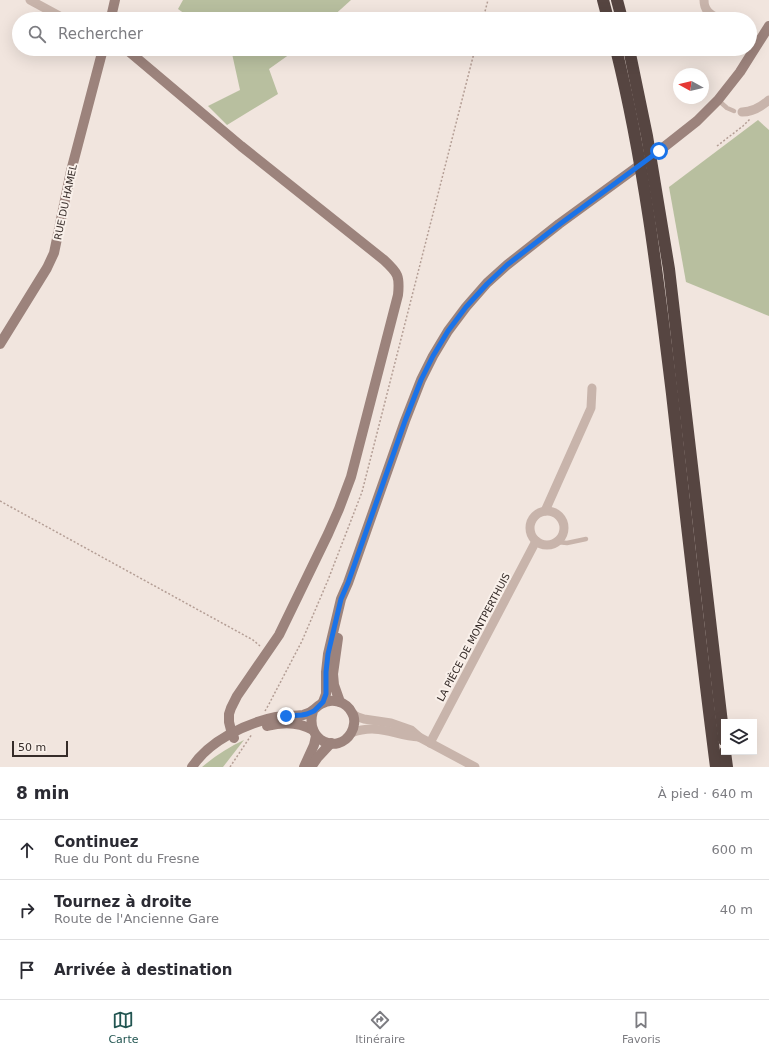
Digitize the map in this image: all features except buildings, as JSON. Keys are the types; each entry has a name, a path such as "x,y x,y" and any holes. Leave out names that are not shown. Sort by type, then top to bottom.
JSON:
{"highway":[{"path":"603,0 606,12"},
{"path":"617,0 620,12"},
{"path":"618,56 627,96 643,184 661,301 716,767"},
{"path":"630,56 655,179 669,269 722,719"},
{"path":"725,755 727,767"}],"main road":[{"path":"112,12 115,0"},
{"path":"757,38 769,26"},
{"name":"RUE DU HAMEL","path":"0,344 47,268 54,253 71,171 101,56"},
{"path":"134,56 241,146 384,260 396,271 400,283 351,477 328,534 279,635 231,708 229,722 233,736"},
{"path":"304,767 314,744 314,733 311,718 314,711 323,702 326,694 328,654 341,599 421,380 448,331 466,307 507,265 670,143 697,121 718,100 740,72 747,56"},
{"path":"340,702 334,685 333,674 338,633 348,583"},
{"path":"192,767 202,754 221,739 275,724 294,724 307,727 323,741 331,743 342,741 351,733 354,722 353,714 340,702 323,702"},
{"path":"233,736 259,722 286,716 302,715 314,711"},
{"path":"311,767 331,743"}],"street":[{"path":"30,0 52,12"},
{"path":"704,3 710,12"},
{"path":"738,112 749,112 762,106 769,100"},
{"path":"545,511 591,408 592,388"},
{"path":"545,511 556,513 563,522 564,527 561,538 552,544 546,545 536,541 530,531 532,520 535,516 540,512 545,511"},
{"name":"LA PIÈCE DE MONTPERTHUIS","path":"430,743 536,541"},
{"path":"353,714 358,717 391,723 411,730 419,737 475,767"},
{"path":"351,733 363,729 380,729 419,737"}],"lane":[{"path":"718,100 727,108 738,112"},
{"path":"556,542 567,543 586,539"}],"path":[{"path":"485,12 488,0"},
{"path":"717,146 743,126 752,117 756,109"},
{"path":"0,501 253,640 267,653"},
{"path":"230,767 247,742"}],"green space":[{"path":"183,0 351,0 338,12 182,12 178,9"},
{"path":"233,56 287,56 269,69 278,94 227,125 208,106 240,90"},
{"path":"758,120 769,130 769,316 686,282 669,187"},
{"path":"244,740 223,767 202,767 222,752"}],"route":[{"path":"286,716 307,714 314,711 318,705 323,702 326,694 328,654 341,599 421,380 448,331 466,307 507,265 659,151"}]}
